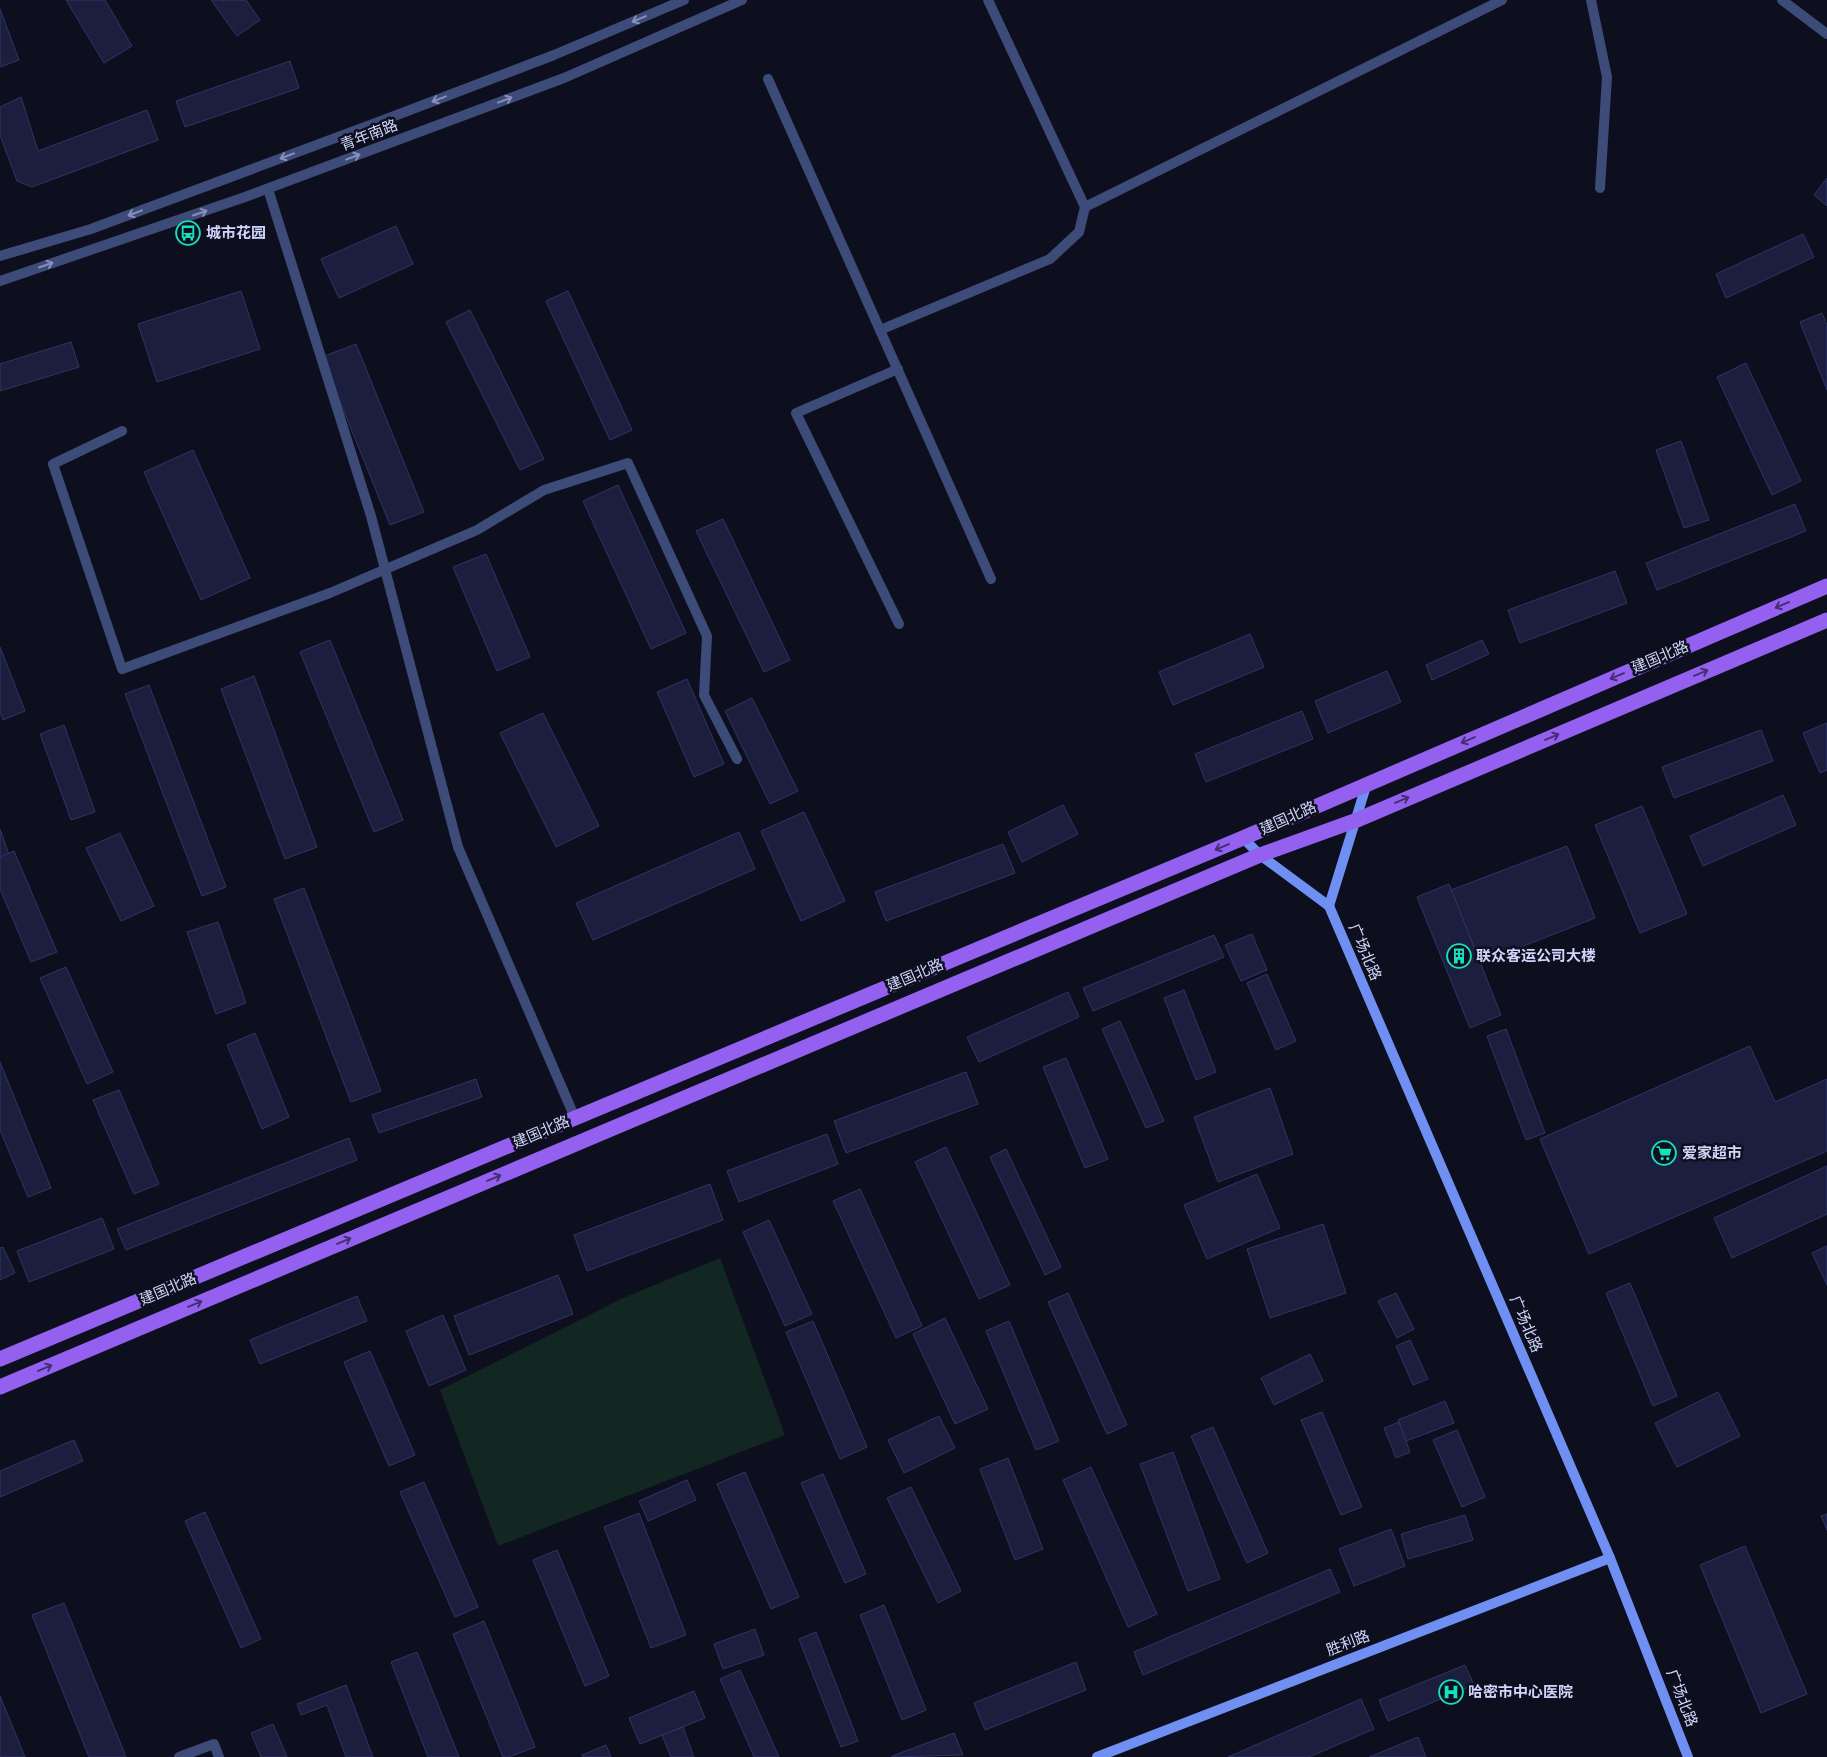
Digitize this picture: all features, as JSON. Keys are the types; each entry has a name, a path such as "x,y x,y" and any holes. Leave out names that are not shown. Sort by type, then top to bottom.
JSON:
{"main road":[{"name":"建国北路","path":"0,1359 1244,838 1367,783 1827,586"},
{"name":"建国北路","path":"0,1387 1260,855 1357,820 1827,620"},
{"path":"1244,838 1260,855 1329,906 1367,783"},
{"name":"广场北路","path":"1329,906 1610,1558 1688,1757"},
{"name":"胜利路","path":"1097,1757 1610,1558"}],"street":[{"path":"0,256 91,229 389,118 554,55 684,0"},
{"name":"青年南路","path":"0,280 268,189 564,78 742,0"},
{"path":"880,330 1050,259 1079,232 1085,208 988,0"},
{"path":"1085,208 1502,0"},
{"path":"1591,0 1607,77 1600,188"},
{"path":"1782,0 1827,34"},
{"path":"768,80 992,579"},
{"path":"268,189 371,516 458,847 575,1118"},
{"path":"898,369 796,413 899,624"},
{"path":"122,431 52,464 122,669 330,592 477,530 544,490 628,463 707,636 704,695 737,759"},
{"path":"179,1757 214,1744 219,1757"}],"green space":[{"path":"720,1258 785,1435 498,1546 440,1390 623,1298"}],"building":[{"path":"66,0 105,0 132,46 104,63"},
{"path":"211,0 246,0 260,20 237,36"},
{"path":"0,9 19,60 0,67"},
{"path":"290,61 299,88 185,127 176,101"},
{"path":"21,97 38,151 147,110 158,140 32,187 17,181 0,135 0,107"},
{"path":"1827,178 1827,206 1814,195"},
{"path":"396,226 413,264 339,298 321,259"},
{"path":"1803,234 1814,257 1726,298 1716,274"},
{"path":"241,291 260,349 157,382 138,324"},
{"path":"568,291 632,430 610,440 546,301"},
{"path":"470,310 544,459 520,470 446,322"},
{"path":"1822,313 1827,325 1827,390 1800,322"},
{"path":"71,342 79,367 0,391 0,364"},
{"path":"356,344 424,512 390,525 322,357"},
{"path":"1746,363 1801,481 1772,495 1717,377"},
{"path":"1681,441 1709,520 1684,528 1656,450"},
{"path":"193,450 250,578 201,600 144,472"},
{"path":"618,485 686,633 651,649 583,501"},
{"path":"1795,504 1806,531 1657,590 1646,563"},
{"path":"723,519 790,660 764,672 696,531"},
{"path":"486,554 530,657 497,671 453,567"},
{"path":"1615,571 1627,603 1520,643 1508,610"},
{"path":"1250,634 1264,667 1173,705 1159,672"},
{"path":"330,640 403,820 374,832 300,652"},
{"path":"1482,640 1489,654 1432,680 1426,665"},
{"path":"0,647 25,711 3,720 0,712"},
{"path":"1387,671 1401,702 1328,733 1315,701"},
{"path":"254,676 317,847 285,859 221,689"},
{"path":"687,679 724,764 694,777 657,692"},
{"path":"149,685 226,887 202,896 125,694"},
{"path":"752,698 798,791 770,804 725,711"},
{"path":"1302,711 1313,739 1206,782 1195,754"},
{"path":"543,713 599,826 556,847 500,733"},
{"path":"1827,723 1827,770 1820,773 1803,733"},
{"path":"64,725 95,812 71,820 40,734"},
{"path":"1761,730 1773,761 1674,798 1662,767"},
{"path":"1783,795 1796,825 1703,866 1690,836"},
{"path":"1063,805 1078,834 1022,862 1008,832"},
{"path":"1642,806 1687,914 1640,933 1595,825"},
{"path":"804,812 845,901 801,921 761,831"},
{"path":"0,829 9,855 0,858"},
{"path":"739,832 755,869 593,940 576,903"},
{"path":"120,833 154,906 121,921 86,848"},
{"path":"1003,844 1015,873 886,921 875,892"},
{"path":"1567,846 1595,918 1480,963 1451,890"},
{"path":"14,851 57,952 31,962 0,889 0,857"},
{"name":"联众客运公司大楼","path":"1449,884 1501,1015 1470,1028 1417,897"},
{"path":"304,888 381,1091 351,1102 274,899"},
{"path":"218,922 246,1003 216,1014 187,932"},
{"path":"1252,934 1267,970 1241,981 1225,945"},
{"path":"1214,935 1224,957 1093,1011 1083,988"},
{"path":"66,967 113,1072 87,1084 40,978"},
{"path":"1267,974 1296,1041 1276,1050 1247,983"},
{"path":"1184,990 1216,1072 1196,1080 1164,998"},
{"path":"1068,992 1079,1017 979,1062 967,1037"},
{"path":"1120,1021 1164,1121 1146,1128 1102,1029"},
{"path":"1506,1029 1545,1133 1526,1140 1487,1036"},
{"path":"255,1033 289,1117 262,1129 227,1045"},
{"path":"1750,1046 1775,1102 1827,1079 1827,1151 1589,1254 1540,1139"},
{"path":"1066,1058 1108,1159 1085,1168 1043,1067"},
{"path":"0,1062 51,1188 28,1197 0,1130"},
{"path":"966,1072 978,1104 846,1153 834,1121"},
{"path":"476,1079 482,1097 379,1133 372,1115"},
{"path":"1270,1088 1293,1154 1218,1182 1194,1117"},
{"path":"119,1090 159,1184 134,1194 93,1100"},
{"path":"827,1134 838,1164 739,1202 727,1171"},
{"path":"349,1138 357,1160 126,1250 117,1229"},
{"path":"946,1147 1010,1285 979,1299 915,1162"},
{"path":"1006,1149 1061,1267 1045,1275 990,1157"},
{"path":"1827,1166 1827,1214 1732,1258 1714,1218"},
{"path":"1257,1174 1280,1228 1207,1259 1184,1205"},
{"path":"710,1184 723,1220 587,1271 574,1235"},
{"path":"860,1189 922,1326 896,1338 833,1201"},
{"path":"102,1218 114,1249 29,1282 17,1251"},
{"path":"769,1220 812,1314 785,1326 743,1232"},
{"path":"1323,1224 1346,1293 1270,1318 1247,1249"},
{"path":"1827,1246 1827,1285 1812,1253"},
{"path":"3,1247 15,1273 0,1280 0,1248"},
{"path":"558,1275 573,1314 469,1355 454,1316"},
{"path":"1630,1283 1677,1396 1653,1406 1606,1293"},
{"path":"1068,1293 1127,1425 1107,1434 1048,1302"},
{"path":"1396,1293 1414,1329 1397,1338 1378,1301"},
{"path":"357,1296 367,1321 260,1364 250,1340"},
{"path":"443,1315 466,1370 429,1386 406,1331"},
{"path":"945,1318 988,1409 955,1424 913,1334"},
{"path":"813,1321 867,1447 840,1459 786,1332"},
{"path":"1009,1321 1059,1441 1036,1450 986,1331"},
{"path":"1410,1340 1428,1379 1413,1385 1396,1346"},
{"path":"370,1351 415,1455 389,1466 344,1362"},
{"path":"1310,1354 1323,1381 1274,1405 1261,1378"},
{"path":"1718,1392 1740,1436 1677,1467 1655,1423"},
{"path":"1445,1401 1454,1423 1406,1441 1398,1420"},
{"path":"1322,1412 1362,1507 1341,1515 1301,1420"},
{"path":"939,1416 955,1448 904,1473 888,1440"},
{"path":"1399,1422 1410,1452 1396,1458 1384,1428"},
{"path":"1213,1427 1268,1553 1247,1563 1191,1436"},
{"path":"1457,1430 1485,1497 1462,1507 1433,1440"},
{"path":"74,1440 83,1461 0,1497 0,1471"},
{"path":"1173,1452 1220,1579 1188,1591 1140,1464"},
{"path":"1008,1458 1043,1549 1015,1560 980,1469"},
{"path":"1091,1467 1157,1614 1128,1627 1063,1480"},
{"path":"745,1472 799,1597 771,1609 717,1484"},
{"path":"823,1474 866,1574 845,1583 801,1483"},
{"path":"687,1480 696,1500 648,1521 639,1501"},
{"path":"424,1482 478,1607 455,1617 400,1492"},
{"path":"911,1487 961,1591 938,1603 887,1498"},
{"path":"205,1512 261,1639 241,1648 185,1521"},
{"path":"639,1513 686,1635 651,1648 604,1527"},
{"path":"1827,1514 1827,1530 1821,1516"},
{"path":"1465,1515 1473,1540 1408,1559 1401,1534"},
{"path":"1391,1529 1405,1566 1354,1586 1339,1549"},
{"path":"1745,1546 1807,1694 1761,1713 1700,1565"},
{"path":"557,1550 609,1676 585,1686 533,1560"},
{"path":"1330,1569 1340,1592 1143,1675 1134,1652"},
{"path":"64,1603 126,1757 89,1757 32,1615"},
{"path":"884,1605 926,1710 902,1720 860,1615"},
{"path":"484,1621 535,1747 509,1757 503,1757 453,1634"},
{"path":"755,1629 764,1655 723,1669 714,1644"},
{"path":"816,1632 858,1741 841,1747 799,1639"},
{"path":"417,1652 459,1757 428,1757 391,1662"},
{"path":"1076,1662 1086,1690 985,1730 974,1703"},
{"path":"1465,1665 1474,1685 1388,1721 1379,1700"},
{"path":"740,1670 779,1757 754,1757 720,1679"},
{"path":"346,1685 373,1757 346,1757 327,1705 301,1715 297,1704"},
{"path":"694,1691 705,1718 640,1744 629,1718"},
{"path":"0,1696 25,1757 0,1757"},
{"path":"1361,1699 1374,1729 1309,1757 1228,1757"},
{"path":"273,1724 287,1757 261,1757 251,1733"},
{"path":"683,1727 694,1757 671,1757 662,1735"},
{"path":"954,1733 963,1755 892,1757 892,1756"},
{"path":"1418,1737 1426,1757 1369,1757"},
{"path":"606,1745 611,1757 583,1757 582,1755"}],"place":[{"name":"城市花园","path":"188,233"},
{"name":"联众客运公司大楼","path":"1459,956"},
{"name":"爱家超市","path":"1664,1153"},
{"name":"哈密市中心医院","path":"1451,1692"}]}
